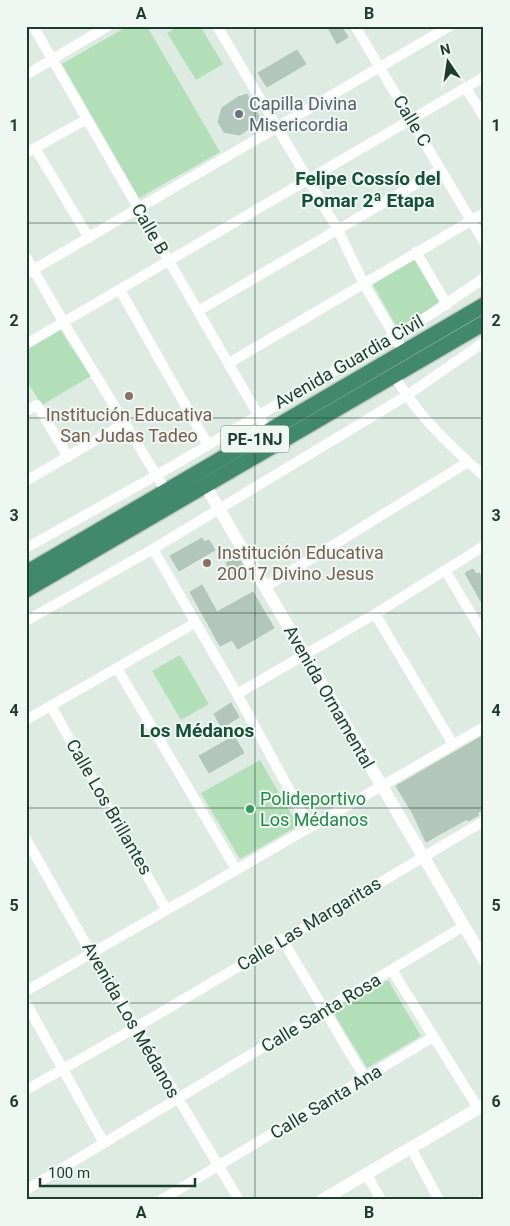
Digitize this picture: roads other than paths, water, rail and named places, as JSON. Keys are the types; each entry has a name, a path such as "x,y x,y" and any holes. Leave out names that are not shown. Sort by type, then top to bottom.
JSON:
{"highway":[{"name":"Avenida Guardia Civil","path":"26,590 268,432 484,305"},
{"name":"Avenida Guardia Civil","path":"26,573 170,497 205,485 484,323"}],"street":[{"name":"Calle B","path":"33,26 268,432"},
{"path":"26,75 108,26"},
{"path":"217,26 338,230 364,284 404,352"},
{"name":"Calle C","path":"355,26 484,242"},
{"path":"30,272 380,68 435,30 450,26"},
{"path":"26,344 484,77"},
{"path":"466,88 484,117"},
{"path":"87,119 30,151 89,238"},
{"path":"198,311 440,170"},
{"path":"229,363 484,213"},
{"path":"416,252 447,305"},
{"path":"26,257 30,272 64,322 170,497"},
{"path":"26,548 395,336 447,305 484,278"},
{"path":"120,290 208,445"},
{"path":"26,621 220,509 406,396 483,344"},
{"path":"394,375 406,396 437,431 484,476"},
{"path":"26,411 37,405 68,457"},
{"path":"26,481 125,423"},
{"path":"265,587 468,462"},
{"name":"Avenida Ornamental","path":"205,485 484,960"},
{"path":"236,694 376,614 484,546"},
{"path":"153,549 310,826"},
{"path":"445,570 484,635"},
{"path":"376,614 453,744"},
{"path":"26,720 195,623"},
{"path":"117,668 236,869"},
{"name":"Calle Los Brillantes","path":"51,706 166,909"},
{"path":"26,991 484,727"},
{"name":"Calle Las Margaritas","path":"26,1090 136,1028 282,939 484,821"},
{"name":"Avenida Los Médanos","path":"26,839 239,1200"},
{"name":"Calle Santa Rosa","path":"26,1190 464,926"},
{"path":"282,939 364,1078"},
{"path":"322,1200 482,1106 433,1037 392,970"},
{"path":"26,1003 104,1143"},
{"name":"Calle Santa Ana","path":"161,1200 433,1037"},
{"path":"411,1148 440,1200"},
{"path":"367,1175 381,1200"}],"place":[{"name":"Capilla Divina Misericordia","path":"239,114"},
{"name":"Institución Educativa San Judas Tadeo","path":"129,396"},
{"name":"Institución Educativa 20017 Divino Jesus","path":"207,563"},
{"name":"Polideportivo Los Médanos","path":"250,809"}],"district":[{"name":"Felipe Cossío del Pomar 2ª Etapa","path":"368,189"},
{"name":"Los Médanos","path":"197,730"}]}
